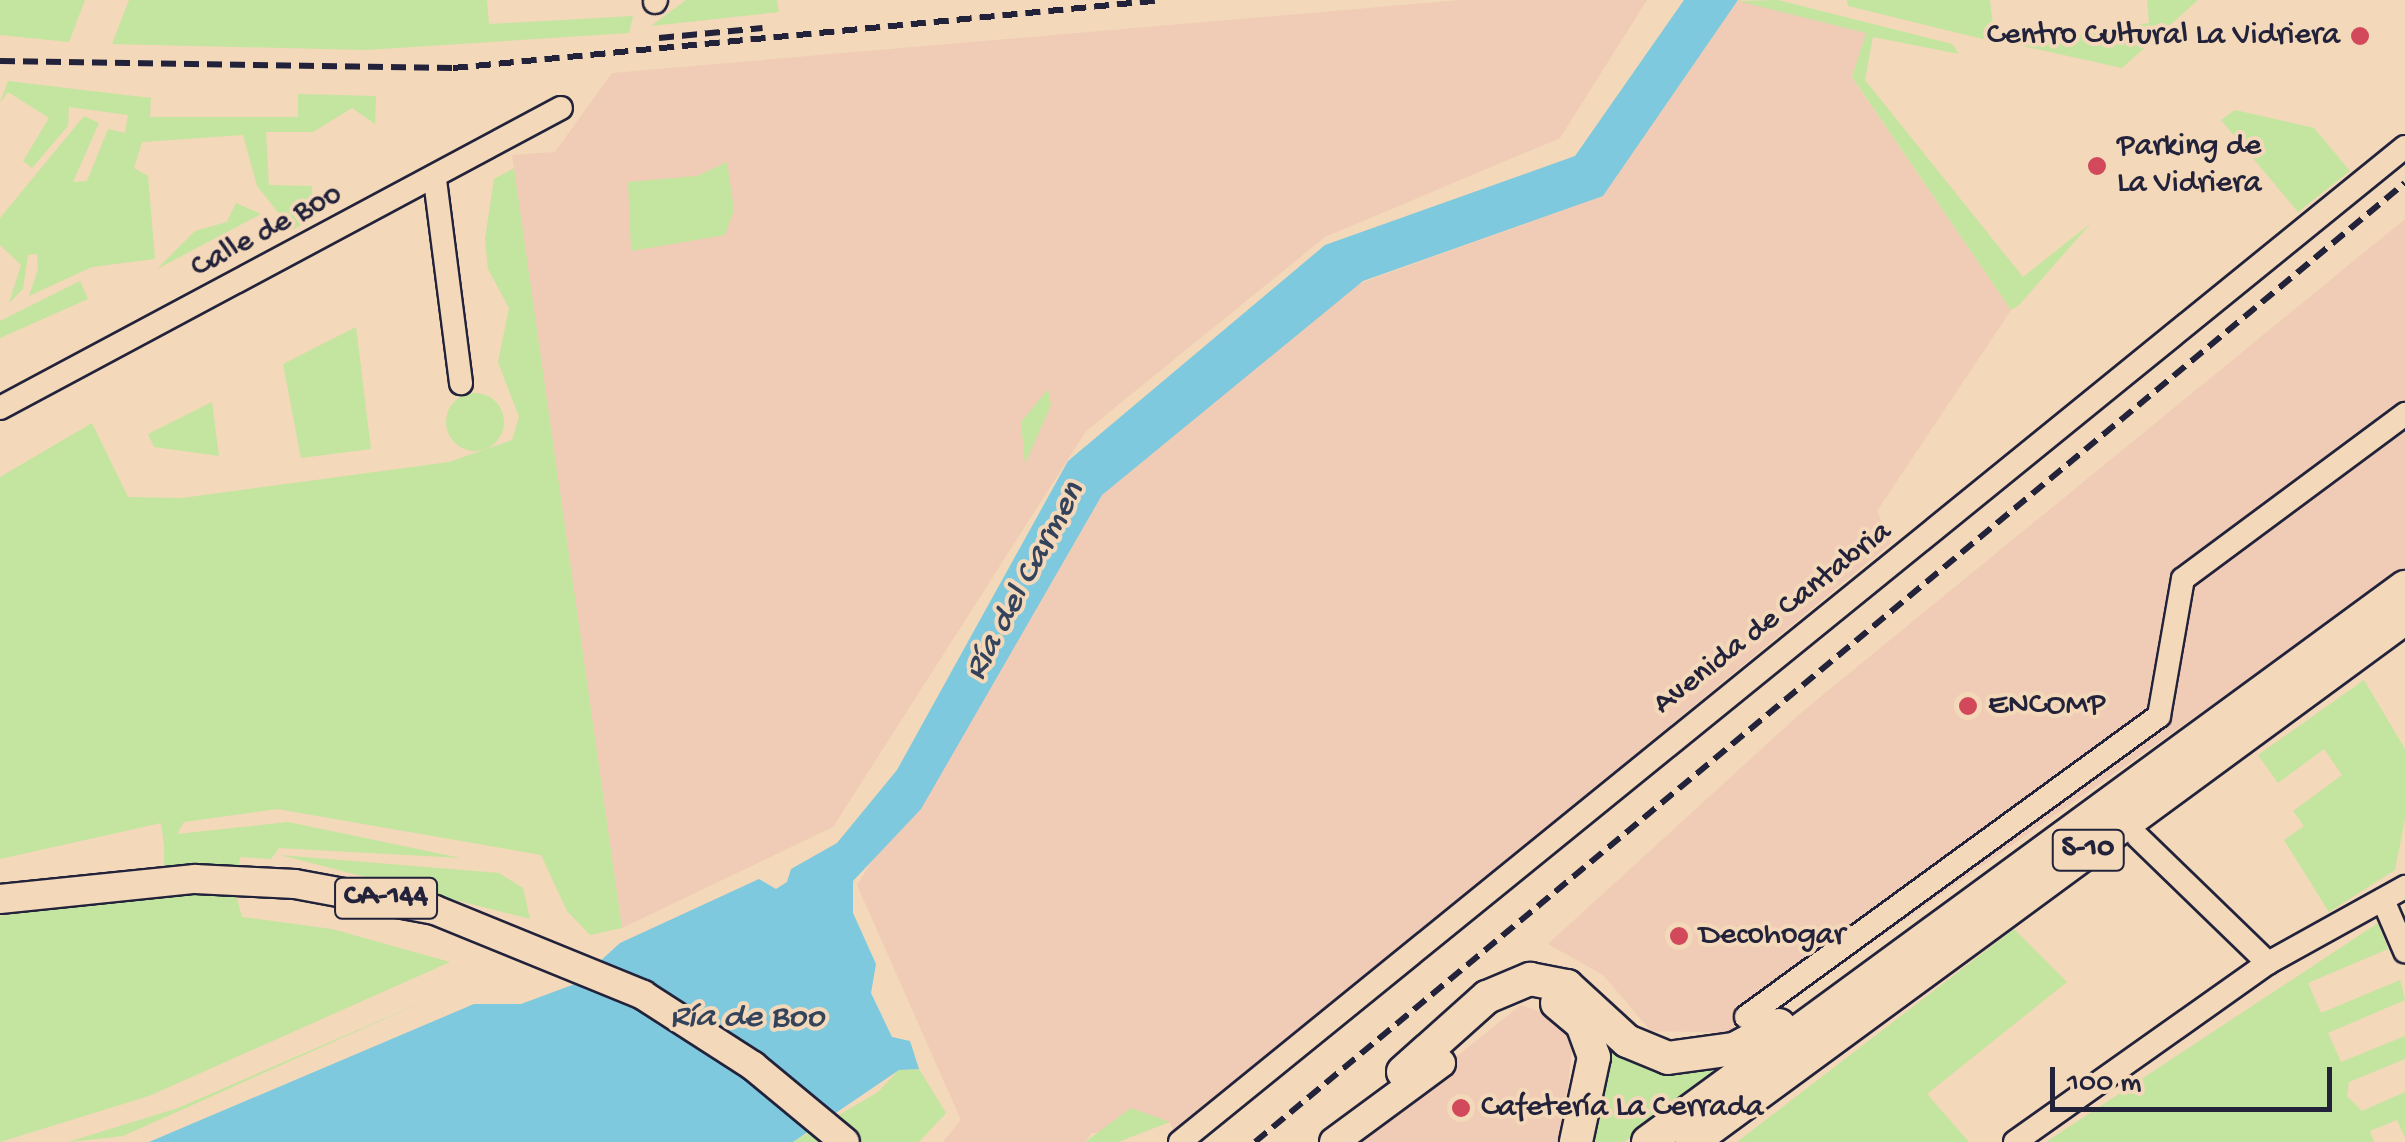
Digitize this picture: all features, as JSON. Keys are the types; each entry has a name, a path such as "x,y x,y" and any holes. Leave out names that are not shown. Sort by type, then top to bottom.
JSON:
{"highway":[{"name":"S-10","path":"1648,1142 2405,587"},
{"name":"S-10","path":"1692,1142 2405,618"},
{"path":"1402,1072 1487,997 1530,978 1567,986 1639,1048 1697,1058 1734,1049 1887,948 1965,910"},
{"path":"1441,1062 1508,1006 1534,998 1560,1004 1582,1024 1594,1057 1576,1142"},
{"path":"1712,1142 1777,1079"}],"main road":[{"name":"CA-144","path":"0,899 148,880 250,881 394,900 517,937 678,1016 845,1142"},
{"path":"1331,1142 1441,1062"},
{"path":"1331,1142 1402,1072"}],"street":[{"name":"Calle de Boo","path":"0,408 434,180 561,108"},
{"name":"Avenida de Cantabria","path":"1180,1142 2405,148"},
{"path":"434,180 460,383"},
{"path":"1746,1017 2159,716 2183,579 2405,414"},
{"path":"2138,837 2268,964"},
{"path":"2015,1142 2268,964 2405,887"},
{"path":"2383,900 2405,951"}],"shaded area":[{"path":"1461,0 1647,0 1560,138 1325,237 1086,431 833,827 622,928 512,155 555,152 612,73"},
{"path":"1738,0 1867,33 1852,78 2011,310 1877,511 1891,543 1175,1134 1170,1122 1092,1133 1085,1142 943,1142 961,1120 857,885 1102,495 1347,288 1603,196"},
{"path":"2405,219 2405,570 1743,1033 1651,1031 1603,975 1548,944 1802,712"},
{"path":"1521,1005 1562,1020 1573,1040 1562,1142 1350,1142"}],"green space":[{"path":"0,0 85,0 69,42 0,35"},
{"path":"129,0 487,0 489,24 633,16 629,33 366,50 112,44"},
{"path":"686,0 777,0 779,12 651,26"},
{"path":"1778,0 1952,44 1959,54 1873,37 1865,80 2023,277 2091,223 2019,305 2011,310 1852,77 1866,33 1738,1"},
{"path":"1847,0 1990,0 1995,42 1848,6"},
{"path":"2147,0 2198,0 2122,68 2018,45 2149,23"},
{"path":"8,81 151,98 150,117 298,117 298,94 376,96 375,124 352,108 313,132 266,132 269,185 312,186 313,218 292,230 257,186 243,135 142,142 134,168 148,176 155,259 92,267 29,296 38,269 37,254 28,255 23,289 9,303 21,265 0,245 0,218 84,116 99,123 73,182 87,181 108,129 125,133 128,115 69,107 68,126 32,168 23,161 49,118 8,92 0,103"},
{"path":"2235,110 2314,128 2350,171 2298,212 2221,120"},
{"path":"727,162 734,210 725,235 631,251 628,182 697,176"},
{"path":"514,168 622,928 590,935 567,911 541,855 277,809 184,822 177,834 288,822 461,858 279,848 271,859 240,857 235,891 242,917 332,929 450,962 149,1096 0,1142 0,916 164,892 164,845 161,823 0,859 0,477 92,423 128,497 182,498 449,462 512,440 519,417 498,362 509,308 488,269 485,239 494,179"},
{"path":"236,203 261,214 157,269 195,231 227,222"},
{"path":"80,281 88,299 0,338 0,321"},
{"path":"356,327 371,449 301,458 283,364"},
{"path":"1048,389 1051,405 1025,464 1021,422"},
{"path":"475,393 495,402 504,422 495,442 475,451 455,442 446,422 455,402"},
{"path":"212,402 219,456 154,447 148,434"},
{"path":"2364,680 2405,749 2405,819 2395,870 2329,912 2284,840 2304,826 2293,811 2342,775 2324,749 2278,783 2258,755"},
{"path":"280,855 499,873 523,888 530,919"},
{"path":"2378,923 2388,949 2308,983 2321,1013 2400,980 2405,1000 2328,1033 2341,1062 2405,1036 2405,1059 2349,1082 2347,1096 2362,1111 2405,1092 2405,1138 2397,1120 2370,1131 2374,1142 2046,1142"},
{"path":"2014,929 2067,982 1927,1094 1969,1142 1737,1142"},
{"path":"429,999 123,1136 68,1142 178,1108"},
{"path":"1600,1035 1733,1061 1624,1142 1588,1142 1606,1086"},
{"path":"919,1069 946,1113 919,1142 793,1142 878,1092 899,1070"},
{"path":"1131,1108 1170,1122 1118,1142 1085,1142"}],"water":[{"name":"Ría de Boo","path":"1684,0 1738,0 1603,196 1363,281 1102,495 921,809 853,881 853,913 876,964 871,993 892,1037 910,1041 919,1069 899,1070 793,1142 149,1142 474,1004 521,1004 575,984 620,943 759,879 776,889 787,882 791,869 837,843 897,770 1068,461 1325,245 1575,156"}],"railway":[{"path":"0,61 453,68 1163,0"},
{"path":"659,38 763,28"},
{"path":"1255,1142 2405,183"}],"place":[{"name":"Centro Cultural La Vidriera","path":"2360,36"},
{"name":"Parking de La Vidriera","path":"2097,166"},
{"name":"ENCOMP","path":"1968,706"},
{"name":"Decohogar","path":"1679,936"},
{"name":"Cafetería La Cerrada","path":"1461,1108"}],"water label":[{"name":"Ría del Carmen","path":"1026,582"}]}
